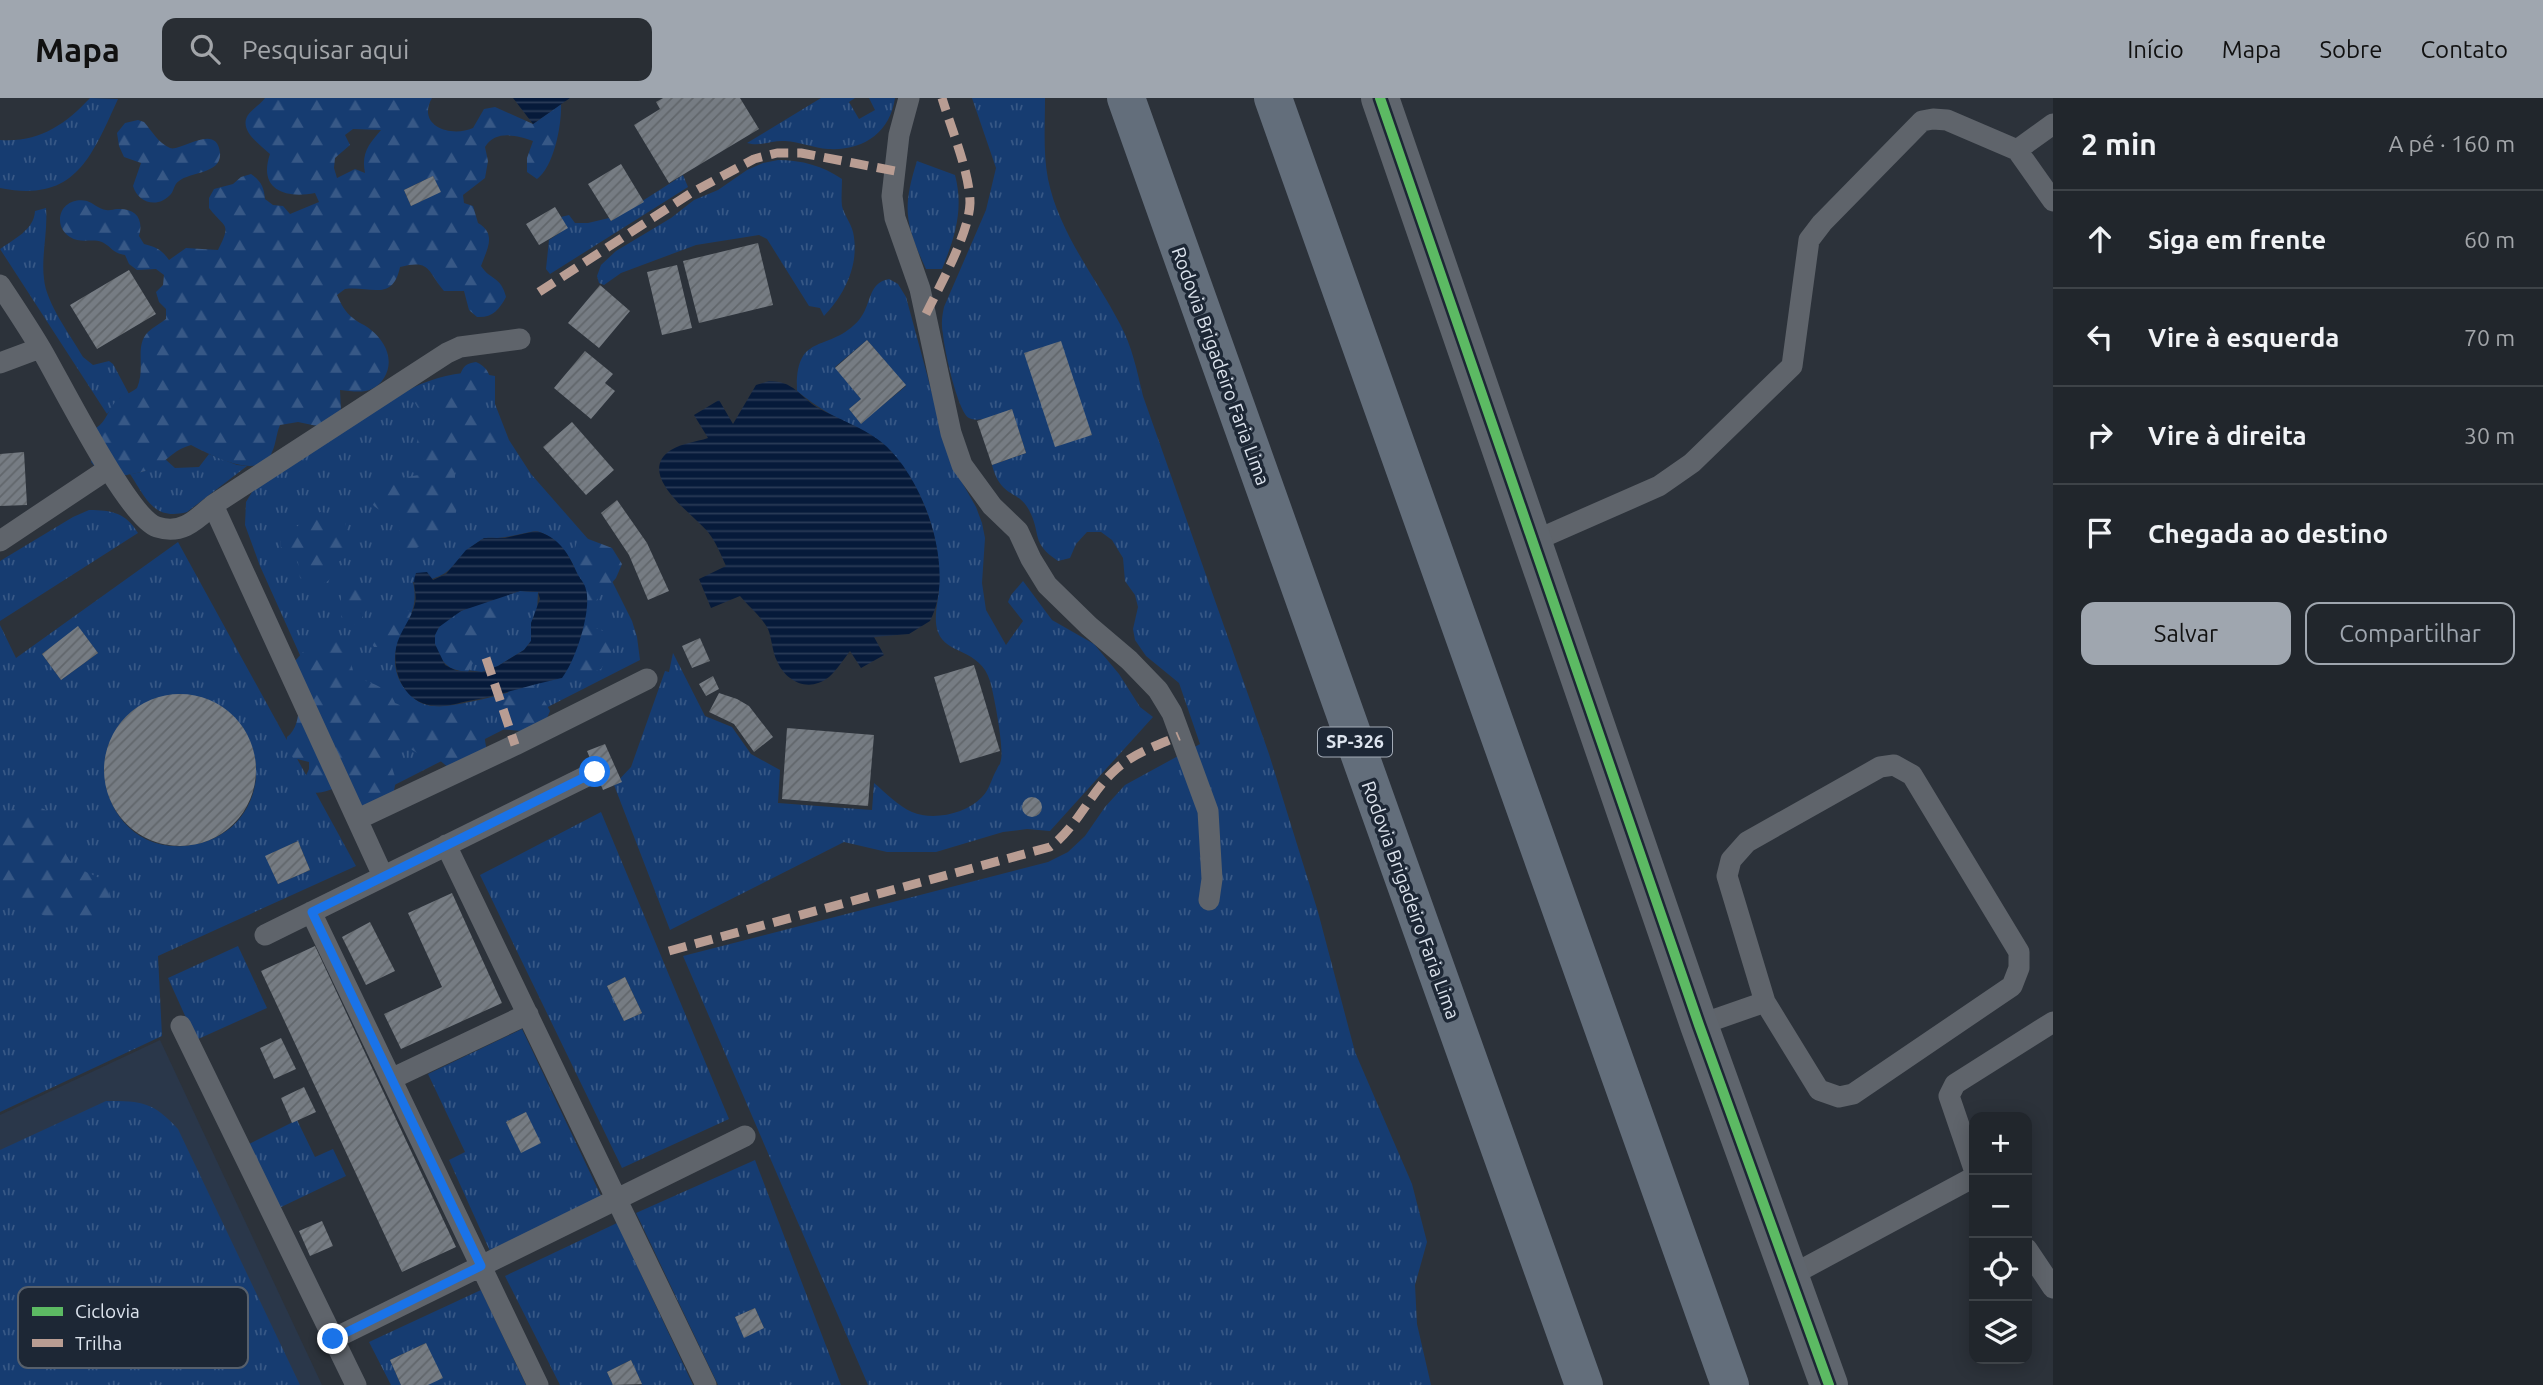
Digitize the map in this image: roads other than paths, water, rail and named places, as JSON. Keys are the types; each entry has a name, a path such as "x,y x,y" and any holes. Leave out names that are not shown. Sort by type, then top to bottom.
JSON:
{"highway":[{"name":"Rodovia Brigadeiro Faria Lima","path":"1126,98 1584,1385"},
{"path":"1273,98 1730,1385"}],"street":[{"path":"1380,98 1699,1025 1829,1385"}],"lane":[{"path":"909,98 899,135 892,196 895,218 920,289 951,433 961,465 984,496 1018,531 1047,585 1129,660 1158,690 1172,713 1208,811 1212,879 1209,900"},
{"path":"1534,541 1659,486 1692,463 1793,366 1809,240 1822,223 1922,121 1947,120 2017,150 2053,201"},
{"path":"2017,150 2053,124"},
{"path":"0,285 40,348 108,469 148,523 159,528 188,527 213,505 447,353 468,345 520,339"},
{"path":"0,363 40,348"},
{"path":"0,541 108,469"},
{"path":"213,505 383,876"},
{"path":"358,819 647,679"},
{"path":"1894,765 1912,775 2020,952 2019,968 2012,986 1853,1094 1839,1097 1819,1090 1765,1002 1727,876 1731,860 1747,842 1880,767 1894,765"},
{"path":"265,935 595,772"},
{"path":"446,845 706,1385"},
{"path":"312,912 538,1385"},
{"path":"1699,1025 1765,1002"},
{"path":"391,1079 528,1014"},
{"path":"1969,1154 1949,1096 1951,1089 2053,1022"},
{"path":"181,1026 356,1385"},
{"path":"333,1339 745,1136"},
{"path":"1790,1276 1969,1180"},
{"path":"2032,1256 2053,1288"}]}
